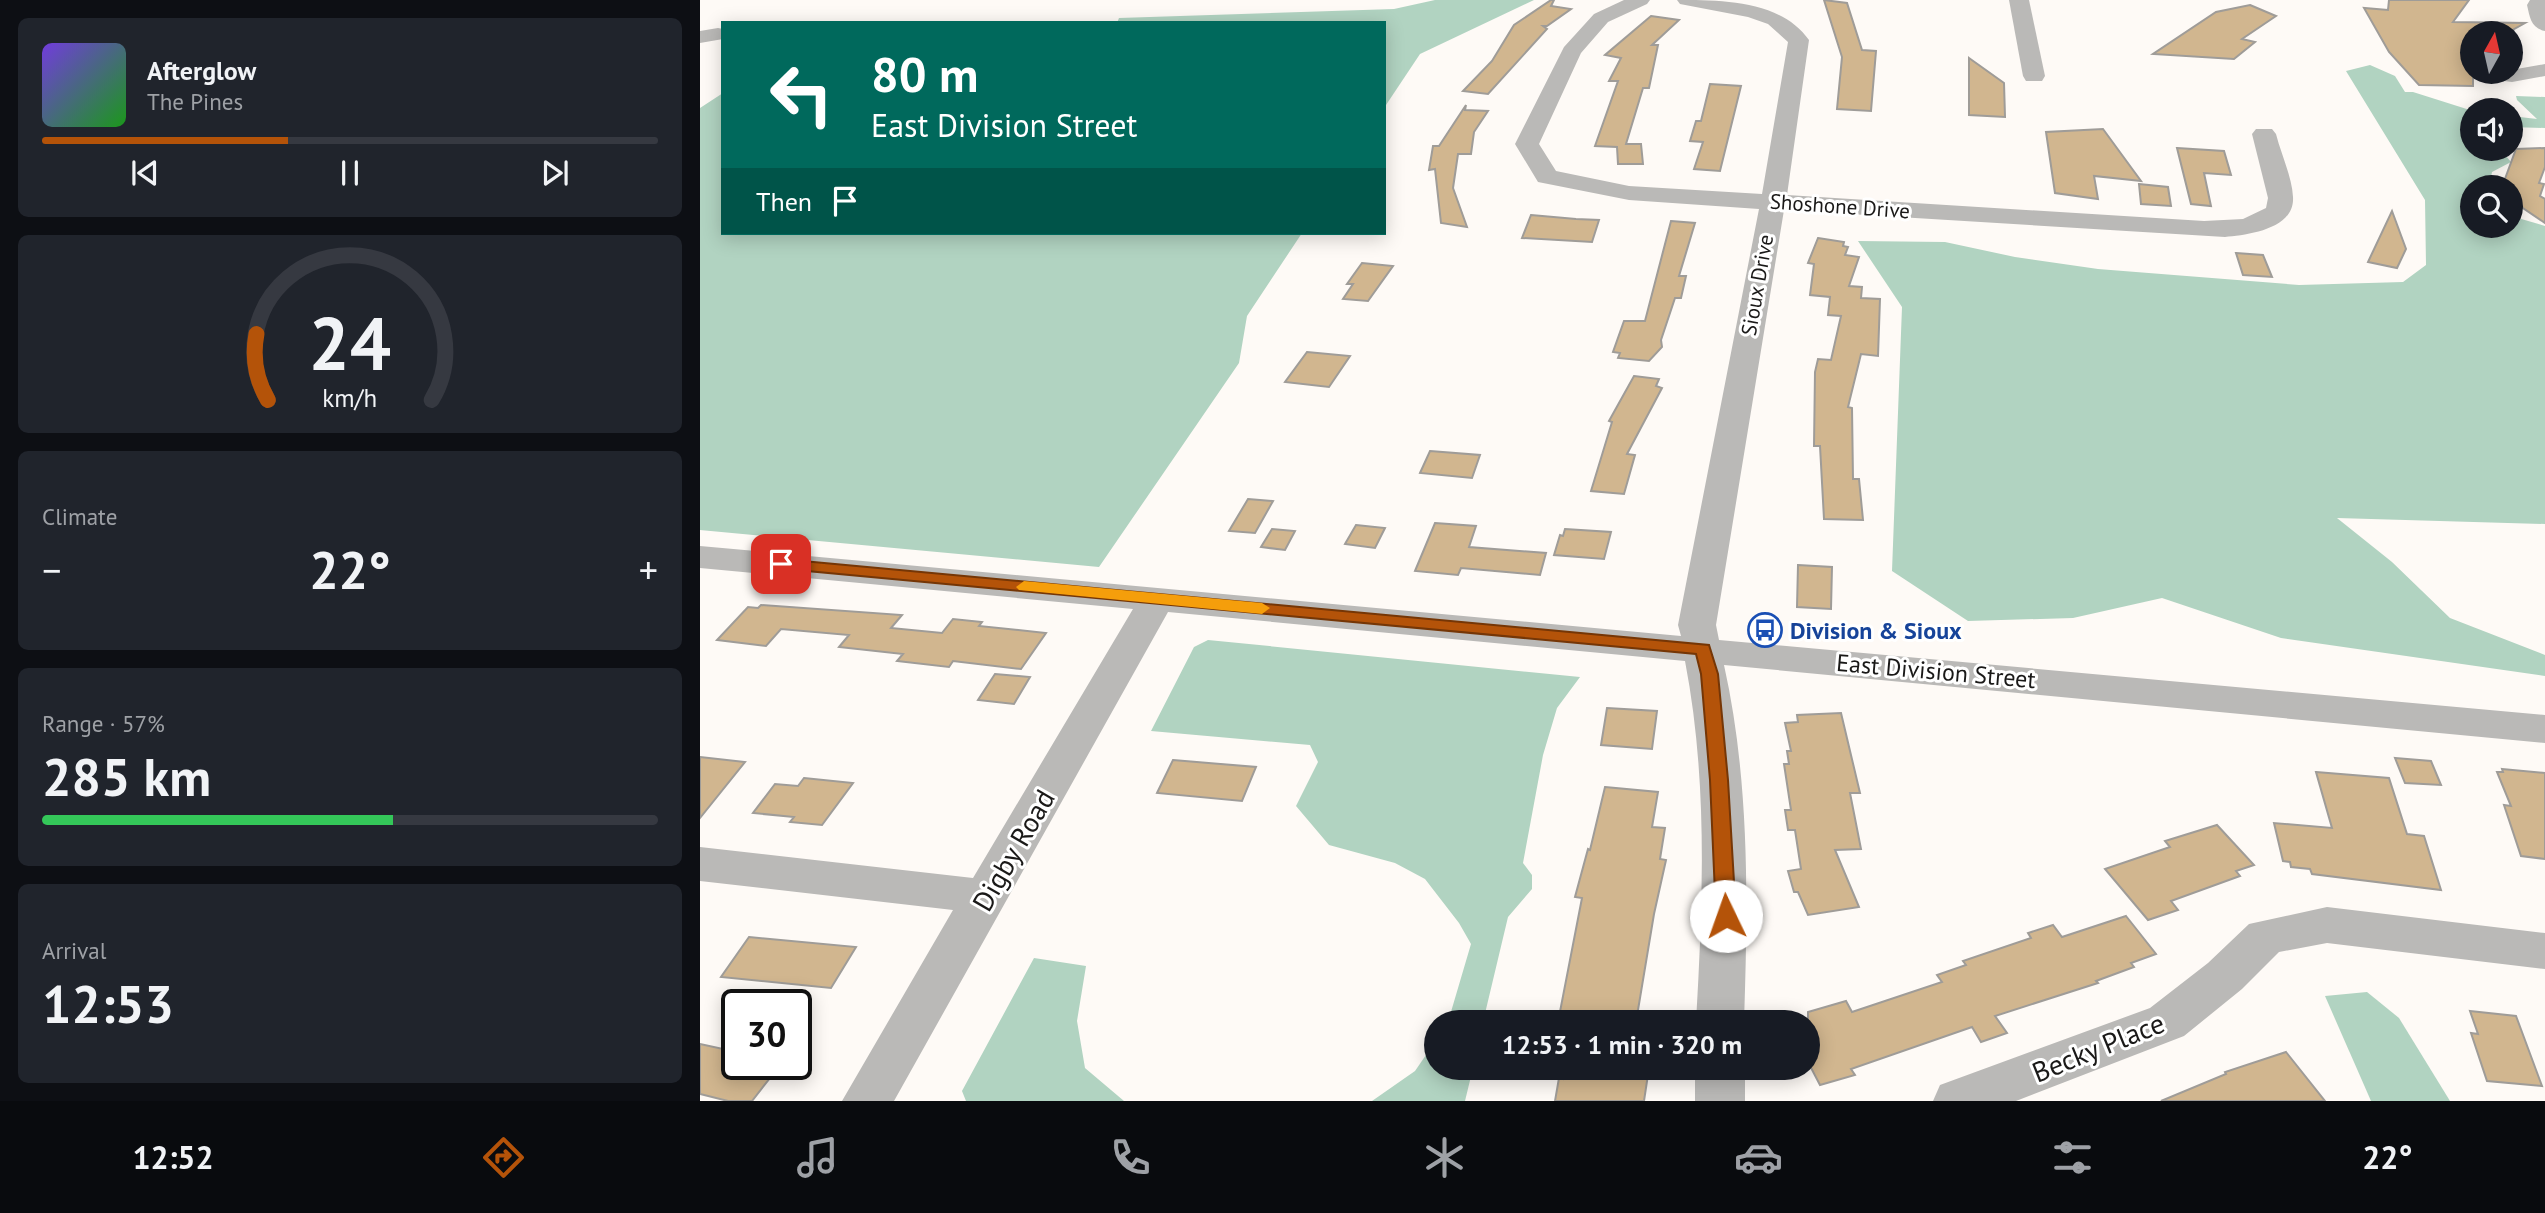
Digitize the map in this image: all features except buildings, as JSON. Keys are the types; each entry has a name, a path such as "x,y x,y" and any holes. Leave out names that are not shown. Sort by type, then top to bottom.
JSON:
{"street":[{"name":"Shoshone Drive","path":"1640,0 1601,18 1571,51 1527,144 1547,177 1629,193 2204,229 2241,228 2262,224 2278,212 2281,198 2264,134"},
{"name":"Sioux Drive","path":"1687,0 1752,12 1775,20 1799,40 1789,114 1697,625 1710,674 1719,780 1726,916 1721,1010"},
{"path":"2019,0 2034,76"},
{"path":"2540,0 2537,5 2541,22 2545,25"},
{"path":"2524,74 2545,70"},
{"name":"East Division Street","path":"700,557 2545,729"},
{"name":"Digby Road","path":"867,1101 1157,598"},
{"path":"700,863 987,897"},
{"name":"Becky Place","path":"1958,1101 2167,1022 2225,976 2264,937 2327,925 2545,951"},
{"path":"1720,1080 1720,1101"}],"green space":[{"path":"1435,0 1534,0 1420,54 1386,105 1386,21 1118,21 1119,18 1394,9"},
{"path":"2370,65 2395,76 2405,92 2460,107 2460,161 2511,162 2492,172 2491,175 2460,175 2460,238 2523,238 2523,220 2545,226 2545,524 2337,518 2392,562 2450,618 2545,655 2545,676 2281,638 2162,598 2073,618 1968,621 1892,571 1902,307 1858,241 1945,242 2015,257 2098,269 2299,285 2403,282 2426,265 2425,200 2346,71"},
{"path":"721,94 721,235 1301,235 1247,316 1239,363 1099,567 700,530 700,108"},
{"path":"2545,97 2545,128 2523,127 2523,117 2537,119 2523,106 2523,98 2516,98"},
{"path":"1208,640 1580,677 1557,708 1543,755 1523,863 1532,875 1532,889 1508,917 1486,1010 1452,1010 1471,944 1459,923 1425,879 1395,863 1329,845 1296,806 1318,762 1310,745 1151,731 1194,647"},
{"path":"1034,958 1086,966 1077,1021 1085,1068 1124,1101 966,1101 962,1091"},
{"path":"2367,992 2399,1018 2450,1101 2371,1101 2325,996"},
{"path":"1424,1058 1424,1080 1470,1080 1465,1101 1372,1101 1415,1071"}],"slow traffic":[{"path":"1024,587 1262,608"}],"place":[{"name":"Division & Sioux","path":"1765,630"}],"route":[{"path":"781,564 1703,649 1710,674 1726,916"}]}
